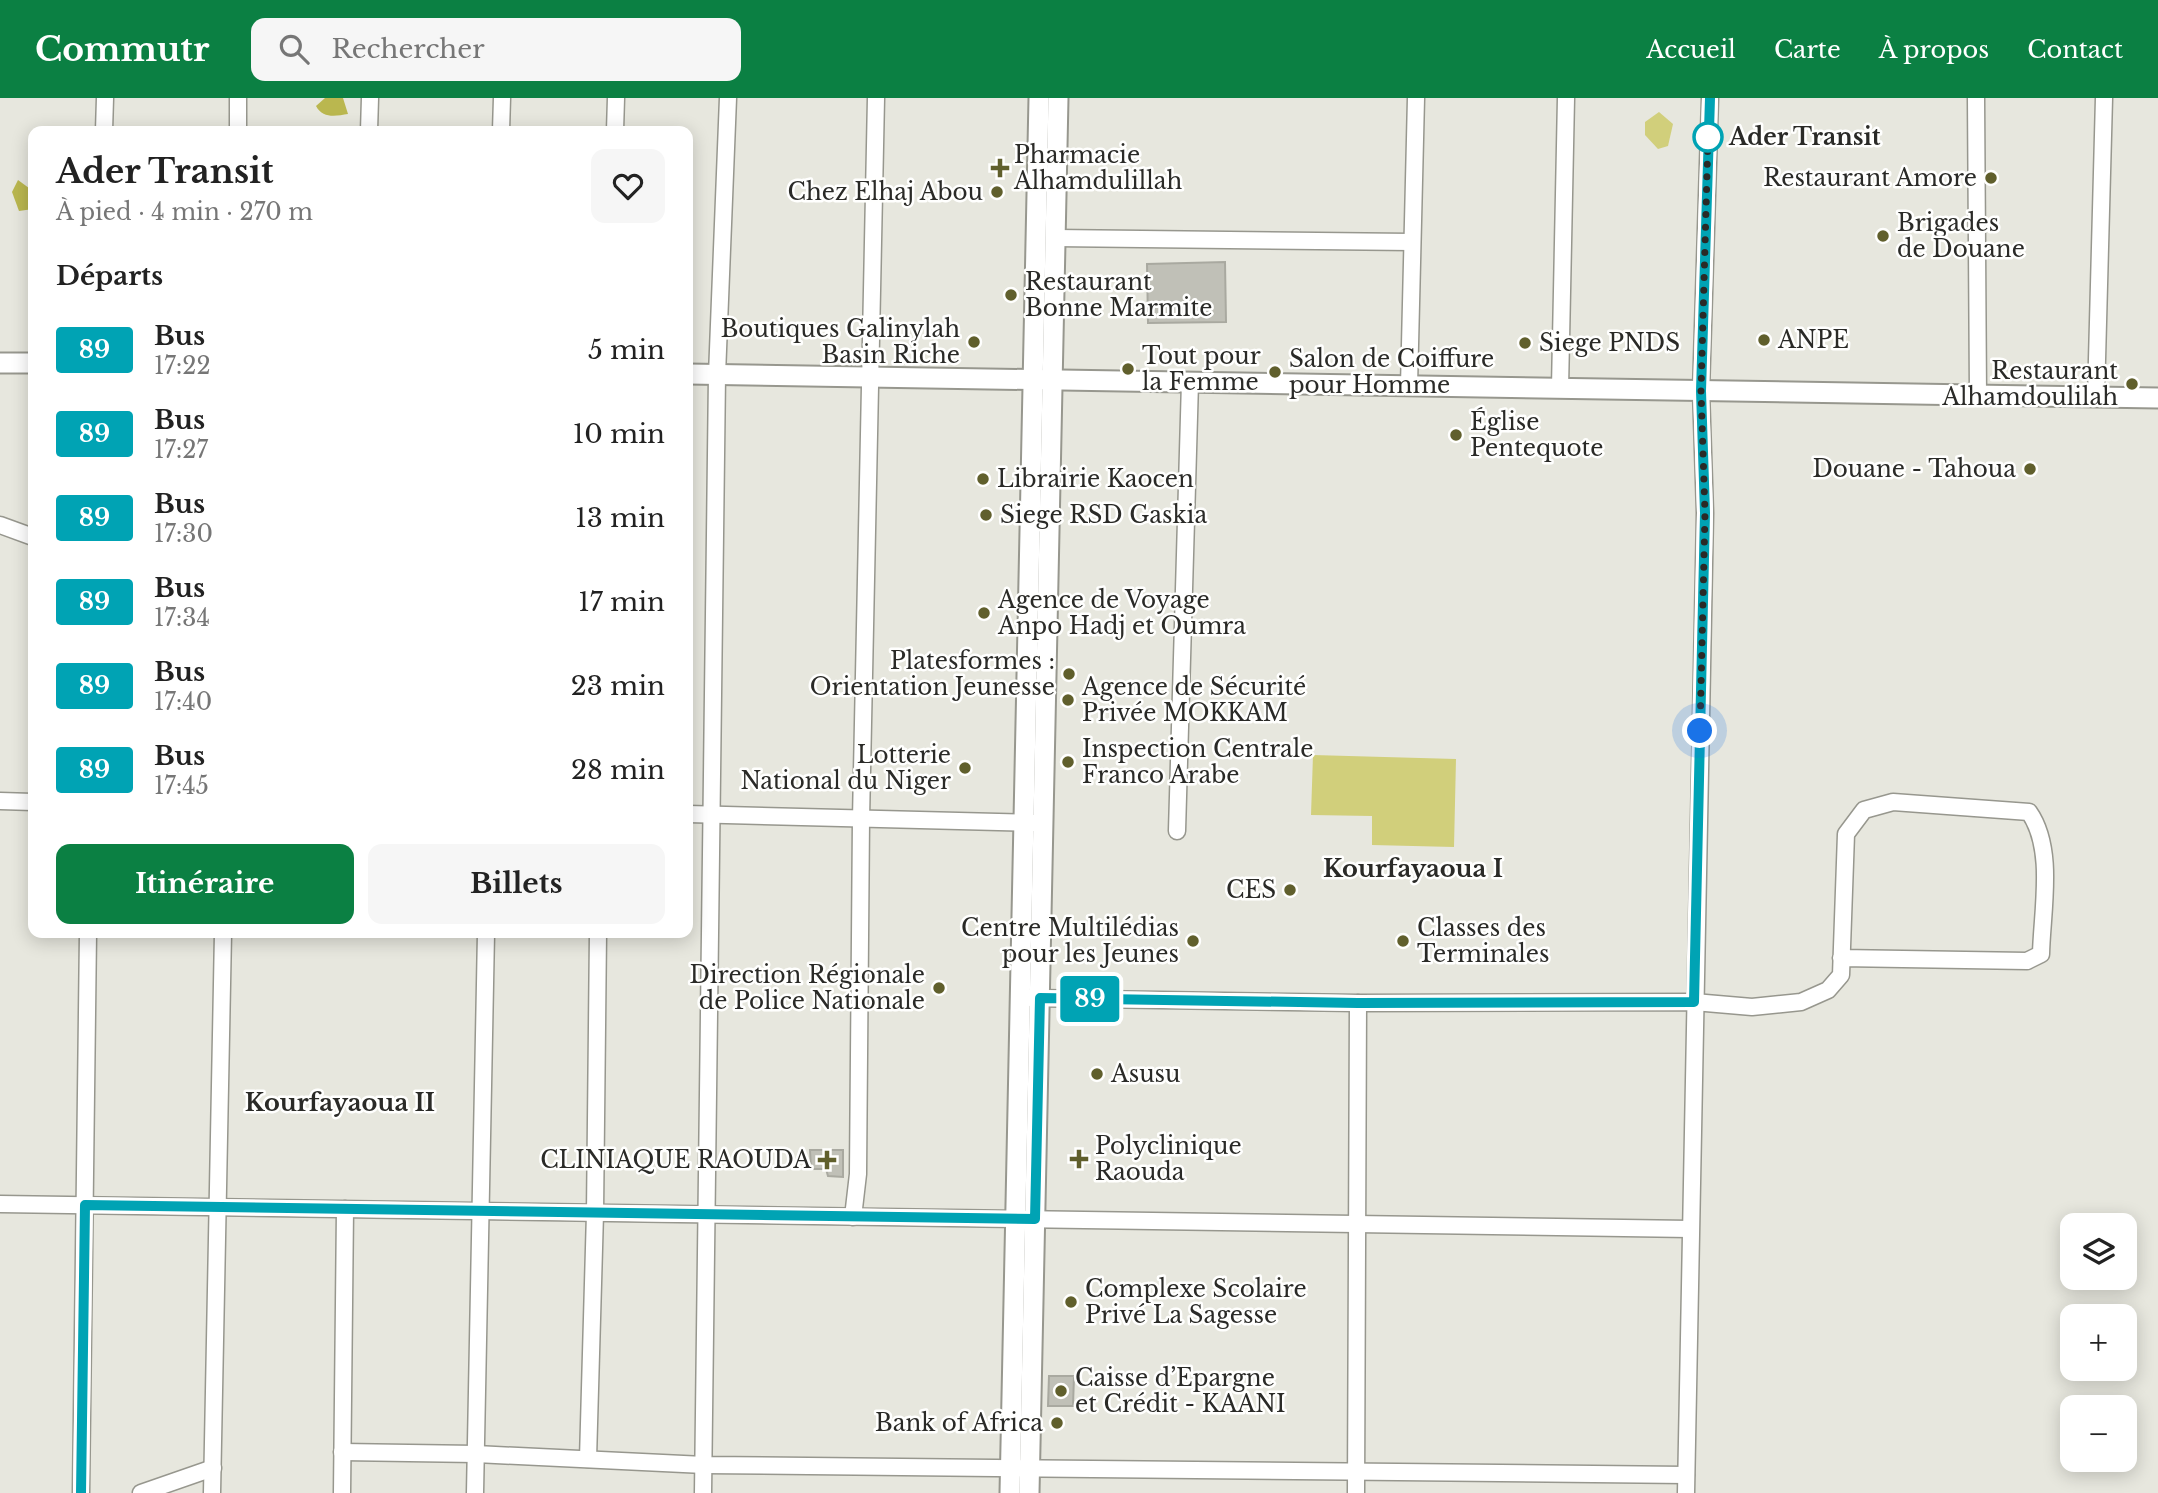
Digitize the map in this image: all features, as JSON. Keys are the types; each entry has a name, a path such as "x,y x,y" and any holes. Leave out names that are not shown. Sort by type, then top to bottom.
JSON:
{"street":[{"path":"104,126 105,98"},
{"path":"238,98 238,126"},
{"path":"369,126 370,98"},
{"path":"501,126 502,98"},
{"path":"615,126 617,98"},
{"path":"703,1493 717,374 728,98"},
{"path":"853,1217 858,1174 861,819 876,98"},
{"path":"1010,1493 1020,1467 1026,1219 1043,380 1039,98"},
{"path":"1043,380 1055,238 1058,98"},
{"path":"1409,386 1416,98"},
{"path":"1560,388 1566,98"},
{"path":"1686,1493 1705,513 1701,391 1710,98"},
{"path":"1976,98 1978,395"},
{"path":"2096,397 2104,98"},
{"path":"1055,238 1412,242"},
{"path":"0,363 28,363"},
{"path":"693,374 2158,398"},
{"path":"1178,831 1190,382"},
{"path":"0,524 28,535"},
{"path":"0,801 28,802"},
{"path":"1030,998 1358,1003 1694,1002 1752,1007 1801,1002 1828,990 1841,975 1841,963 1841,950 1842,938 1842,889 1846,834 1864,810 1892,802 2029,812 2038,824 2044,857 2041,954 2026,961 1881,958 1854,958 1841,958"},
{"path":"693,814 1034,823"},
{"path":"81,1493 88,938"},
{"path":"212,1493 223,938"},
{"path":"475,1493 486,938"},
{"path":"588,1459 595,1213 598,938"},
{"path":"1356,1493 1358,1003"},
{"path":"0,1204 1690,1229"},
{"path":"342,1493 345,1209"},
{"path":"342,1452 476,1454 704,1465 1686,1475"},
{"path":"1020,1467 1029,1493"},
{"path":"141,1493 213,1468"}],"shaded area":[{"path":"325,98 343,98 348,114 330,116 322,113 316,106"},
{"path":"1659,112 1673,124 1668,146 1658,149 1645,135 1645,122"},
{"path":"18,180 28,187 28,210 19,211 12,192"},
{"path":"1313,755 1456,759 1454,847 1372,845 1372,816 1311,815"}],"building":[{"path":"1225,262 1226,322 1148,323 1147,264"},
{"name":"CLINIAQUE RAOUDA","path":"810,1150 843,1150 843,1177 828,1176 826,1169 811,1169"},
{"name":"Caisse d’Epargne et Crédit - KAANI","path":"1049,1376 1074,1376 1073,1406 1048,1406"}],"bus line":[{"name":"89","path":"81,1493 85,1205 1035,1219 1040,998 1358,1003 1694,1002 1705,513 1701,391 1710,98"}],"place":[{"name":"Ader Transit","path":"1708,137"},
{"name":"Pharmacie Alhamdulillah","path":"1000,168"},
{"name":"Restaurant Amore","path":"1991,178"},
{"name":"Chez Elhaj Abou","path":"997,192"},
{"name":"Brigades de Douane","path":"1883,236"},
{"name":"Restaurant Bonne Marmite","path":"1011,295"},
{"name":"ANPE","path":"1764,340"},
{"name":"Boutiques Galinylah Basin Riche","path":"974,342"},
{"name":"Siege PNDS","path":"1525,343"},
{"name":"Tout pour la Femme","path":"1128,369"},
{"name":"Salon de Coiffure pour Homme","path":"1275,372"},
{"name":"Restaurant Alhamdoulilah","path":"2132,384"},
{"name":"Église Pentequote","path":"1456,435"},
{"name":"Douane - Tahoua","path":"2030,469"},
{"name":"Librairie Kaocen","path":"983,479"},
{"name":"Siege RSD Gaskia","path":"986,515"},
{"name":"Agence de Voyage Anpo Hadj et Oumra","path":"984,613"},
{"name":"Platesformes : Orientation Jeunesse","path":"1069,674"},
{"name":"Agence de Sécurité Privée MOKKAM","path":"1068,700"},
{"name":"Inspection Centrale Franco Arabe","path":"1068,762"},
{"name":"Lotterie National du Niger","path":"965,768"},
{"name":"CES","path":"1290,890"},
{"name":"Centre Multilédias pour les Jeunes","path":"1193,941"},
{"name":"Classes des Terminales","path":"1403,941"},
{"name":"Direction Régionale de Police Nationale","path":"939,988"},
{"name":"Asusu","path":"1097,1074"},
{"name":"Polyclinique Raouda","path":"1079,1159"},
{"name":"CLINIAQUE RAOUDA","path":"827,1160"},
{"name":"Complexe Scolaire Privé La Sagesse","path":"1071,1302"},
{"name":"Caisse d’Epargne et Crédit - KAANI","path":"1061,1391"},
{"name":"Bank of Africa","path":"1057,1423"}],"district":[{"name":"Kourfayaoua I","path":"1413,868"},
{"name":"Kourfayaoua II","path":"340,1102"}],"route":[{"path":"1700,731 1705,513 1701,391 1708,137"}]}
